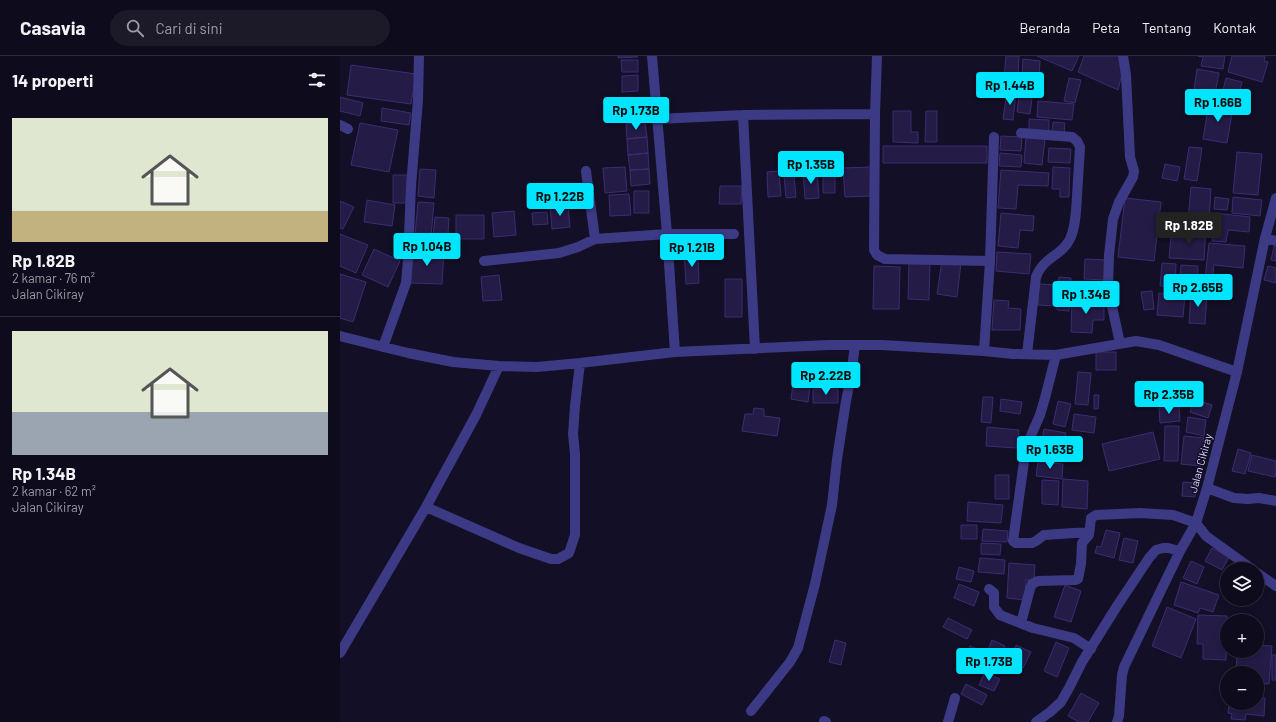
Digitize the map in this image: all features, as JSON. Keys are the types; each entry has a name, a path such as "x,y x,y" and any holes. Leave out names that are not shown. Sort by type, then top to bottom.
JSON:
{"street":[{"path":"383,347 406,283 411,186 418,100 419,56"},
{"path":"652,56 675,352"},
{"path":"877,56 875,114 875,253 885,259 990,261"},
{"path":"1120,343 1108,288 1109,255 1113,219 1119,202 1133,177 1134,171 1130,158 1126,75 1123,56"},
{"path":"657,119 743,115 875,114"},
{"path":"743,115 755,349"},
{"path":"1021,133 1072,137 1077,140 1080,148 1075,219 1070,239 1062,251 1044,263 1038,270 1027,354"},
{"path":"984,351 990,261 994,137"},
{"path":"586,171 595,239"},
{"name":"Jalan Cikiray","path":"1117,722 1119,716 1122,674 1124,667 1180,552 1196,523 1207,488 1237,372 1265,238 1276,198"},
{"path":"484,261 559,253 578,247 595,239 667,234 734,234"},
{"path":"1265,238 1276,241"},
{"path":"340,336 408,353 453,362 499,366 537,367 675,352 855,345 882,345 1013,354 1056,355 1136,341 1159,345 1237,372"},
{"path":"750,711 790,662 798,648 815,584 832,505 837,459 846,401 852,376 855,345"},
{"path":"1056,355 1042,409 1026,447 1014,542 1032,543 1036,542 1044,535 1089,532"},
{"path":"426,507 519,548 551,559 558,559 569,553 575,535 574,434 575,406 580,363"},
{"path":"340,653 426,507 476,415 499,366"},
{"path":"1207,488 1234,498 1259,498 1276,501"},
{"path":"1021,623 1030,589 1034,582 1038,580 1078,579 1081,564 1082,543 1088,538 1091,518 1093,516 1113,513 1173,515 1196,523 1206,536 1242,562"},
{"path":"1036,722 1061,702 1082,662 1148,558 1156,550 1163,548 1180,552"},
{"path":"1264,578 1276,586"},
{"path":"989,589 994,593 994,607 1000,615 1033,628 1074,638 1090,649"},
{"path":"948,722 955,698"}],"building":[{"path":"618,56 637,56 638,57 618,58"},
{"path":"1006,56 1019,56 1018,78 1004,77"},
{"path":"1037,56 1079,56 1072,71"},
{"path":"1084,56 1121,56 1122,74 1118,90 1078,72"},
{"path":"1198,56 1225,56 1223,69 1201,66 1203,57"},
{"path":"1232,56 1265,56 1264,61 1268,62 1262,82 1228,72"},
{"path":"1023,59 1040,61 1038,94 1021,92"},
{"path":"621,60 638,60 638,72 622,72"},
{"path":"351,65 416,74 411,104 347,95"},
{"path":"1197,69 1219,73 1215,93 1194,89"},
{"path":"638,75 638,91 622,92 622,76"},
{"path":"1069,78 1081,80 1075,103 1064,101"},
{"path":"1226,78 1242,82 1236,105 1220,102"},
{"path":"1007,92 1016,93 1013,120 1003,119"},
{"path":"1019,96 1032,98 1030,114 1017,112"},
{"path":"340,97 363,103 360,116 340,111"},
{"path":"1038,101 1074,104 1072,120 1037,117"},
{"path":"1209,103 1233,107 1227,143 1203,139"},
{"path":"644,107 645,122 626,124 625,108"},
{"path":"382,108 411,113 409,125 381,121"},
{"path":"893,111 911,111 911,132 918,132 918,143 893,142"},
{"path":"926,111 937,111 937,142 925,142"},
{"path":"1029,119 1049,120 1049,133 1029,131"},
{"path":"645,122 647,137 627,139 626,124"},
{"path":"1053,122 1065,123 1064,134 1052,132"},
{"path":"360,123 398,130 389,172 351,165"},
{"path":"1001,136 1022,137 1021,151 1000,150"},
{"path":"647,137 648,153 628,155 627,139"},
{"path":"1026,137 1045,139 1042,165 1024,163"},
{"path":"883,146 987,146 987,163 883,163"},
{"path":"1189,147 1202,148 1197,181 1184,179"},
{"path":"1049,148 1071,149 1070,163 1048,162"},
{"path":"1237,152 1262,154 1258,195 1233,193"},
{"path":"648,153 649,169 630,170 628,155"},
{"path":"1000,153 1022,155 1021,167 999,166"},
{"path":"1165,164 1180,167 1177,181 1162,178"},
{"path":"823,166 835,166 835,193 823,193"},
{"path":"625,167 627,191 605,193 603,168"},
{"path":"871,167 872,196 845,197 843,168"},
{"path":"1053,167 1070,168 1069,197 1060,197 1060,189 1052,189"},
{"path":"420,169 436,170 434,198 418,196"},
{"path":"649,169 650,184 631,186 630,170"},
{"path":"1001,170 1049,173 1048,186 1018,185 1016,209 998,208"},
{"path":"779,171 781,196 768,197 767,172"},
{"path":"817,171 819,198 805,199 803,172"},
{"path":"393,175 410,175 410,203 393,203"},
{"path":"784,176 794,176 796,197 786,198"},
{"path":"720,186 742,186 741,204 719,204"},
{"path":"1191,187 1211,189 1209,221 1188,220"},
{"path":"634,191 649,191 649,213 634,213"},
{"path":"629,194 631,215 610,216 609,195"},
{"path":"1215,197 1229,199 1227,210 1214,209"},
{"path":"1233,197 1262,200 1260,216 1232,213"},
{"path":"1125,198 1161,202 1154,261 1118,257"},
{"path":"367,200 395,205 392,226 364,222"},
{"path":"340,201 354,207 343,229 340,228"},
{"path":"418,202 434,203 430,247 414,246"},
{"path":"568,205 570,227 552,229 550,206"},
{"path":"514,211 516,235 494,237 492,213"},
{"path":"547,212 548,224 533,225 532,213"},
{"path":"1001,213 1034,216 1033,231 1020,230 1018,248 998,246"},
{"path":"1215,213 1250,217 1249,232 1228,230 1226,242 1212,241"},
{"path":"456,215 484,215 484,239 456,239"},
{"path":"435,217 449,218 447,249 432,248"},
{"path":"1193,227 1206,228 1204,260 1169,258 1171,236 1192,238"},
{"path":"340,234 368,245 356,273 340,266"},
{"path":"1209,243 1245,246 1243,268 1214,265 1211,287 1204,287"},
{"path":"1274,246 1276,247 1276,261 1271,260"},
{"path":"374,249 400,261 388,287 362,275"},
{"path":"412,251 444,252 442,284 411,283"},
{"path":"684,252 698,252 699,283 686,284"},
{"path":"997,252 1031,254 1029,274 996,271"},
{"path":"1085,259 1107,260 1105,280 1084,279"},
{"path":"909,260 930,261 929,300 908,299"},
{"path":"942,260 961,263 957,297 937,294"},
{"path":"1162,263 1176,264 1175,287 1160,286"},
{"path":"1181,265 1198,266 1197,286 1180,284"},
{"path":"874,266 900,267 899,309 873,309"},
{"path":"1268,266 1276,268 1276,283 1264,280"},
{"path":"340,274 366,282 353,322 340,318"},
{"path":"499,275 502,300 483,301 481,277"},
{"path":"1059,277 1071,278 1069,311 1057,310 1057,306 1038,305 1039,284 1058,285"},
{"path":"725,279 742,279 742,317 725,317"},
{"path":"1152,291 1154,309 1144,310 1141,292"},
{"path":"1159,293 1185,295 1183,317 1157,315"},
{"path":"1191,293 1207,294 1205,324 1189,323"},
{"path":"994,300 1009,301 1008,308 1021,309 1020,330 992,330"},
{"path":"1072,300 1104,301 1104,320 1093,320 1092,333 1071,332"},
{"path":"1096,352 1116,352 1116,370 1096,370"},
{"path":"1078,372 1091,373 1088,405 1075,404"},
{"path":"793,384 810,387 808,402 791,399"},
{"path":"813,389 838,389 838,403 813,403"},
{"path":"1094,395 1099,395 1098,409 1094,409"},
{"path":"983,397 993,397 991,423 981,422"},
{"path":"1001,399 1022,402 1020,414 1000,411"},
{"path":"1194,399 1212,405 1208,418 1190,412"},
{"path":"1058,401 1071,404 1065,427 1053,424"},
{"path":"1179,407 1180,421 1160,423 1159,408"},
{"path":"754,408 764,409 764,416 780,418 777,436 742,431 745,414 753,414"},
{"path":"1074,414 1096,417 1094,433 1072,430"},
{"path":"1188,417 1206,420 1204,436 1186,432"},
{"path":"1165,426 1179,426 1178,461 1164,461"},
{"path":"987,427 1019,430 1017,448 986,446"},
{"path":"1044,429 1066,433 1064,444 1042,440"},
{"path":"1153,432 1160,459 1109,471 1102,444"},
{"path":"1184,436 1204,438 1201,466 1181,464"},
{"path":"1238,449 1251,453 1245,474 1232,471"},
{"path":"1252,455 1276,461 1275,477 1248,471"},
{"path":"1038,462 1063,464 1062,479 1036,476"},
{"path":"995,475 1009,475 1009,499 995,499"},
{"path":"1063,479 1088,481 1087,509 1062,507"},
{"path":"1042,480 1059,481 1058,505 1042,504"},
{"path":"1183,482 1197,483 1195,497 1182,496"},
{"path":"968,502 1003,505 1001,523 967,521"},
{"path":"961,525 977,525 977,539 961,539"},
{"path":"983,529 1008,531 1007,542 982,541"},
{"path":"1106,530 1120,533 1114,558 1095,553 1097,546 1101,547"},
{"path":"1124,538 1138,541 1133,563 1119,560"},
{"path":"981,543 1001,544 1000,555 981,554"},
{"path":"1212,548 1229,557 1226,562 1220,562 1220,569 1205,561"},
{"path":"980,558 1005,560 1004,574 978,572"},
{"path":"1191,561 1204,567 1197,584 1183,578"},
{"path":"1009,563 1035,565 1034,581 1026,580 1025,600 1007,598"},
{"path":"959,567 974,571 971,582 956,579"},
{"path":"1181,582 1219,595 1213,612 1200,608 1198,613 1174,605"},
{"path":"959,584 979,592 974,606 954,598"},
{"path":"1065,585 1081,591 1071,622 1054,617"},
{"path":"1167,607 1196,619 1181,658 1152,646"},
{"path":"1198,615 1220,616 1220,658 1226,658 1226,660 1203,659 1203,644 1197,644"},
{"path":"948,618 972,630 967,639 943,627"},
{"path":"835,640 846,643 841,665 829,662"},
{"path":"992,640 1005,646 995,667 983,662"},
{"path":"1056,642 1069,648 1057,677 1044,671"},
{"path":"1016,645 1031,652 1023,668 1008,662"},
{"path":"1264,645 1272,646 1269,684 1264,684 1264,666 1236,666 1237,658 1264,658"},
{"path":"970,646 980,650 975,662 965,659"},
{"path":"1272,655 1276,655 1276,680 1272,680"},
{"path":"985,672 1000,679 994,691 979,685"},
{"path":"966,684 987,695 982,705 961,694"},
{"path":"1081,693 1099,703 1088,722 1079,722 1068,716"},
{"path":"1265,698 1264,716 1246,714 1245,720 1231,719 1232,714 1228,713 1228,710 1264,710"}]}
